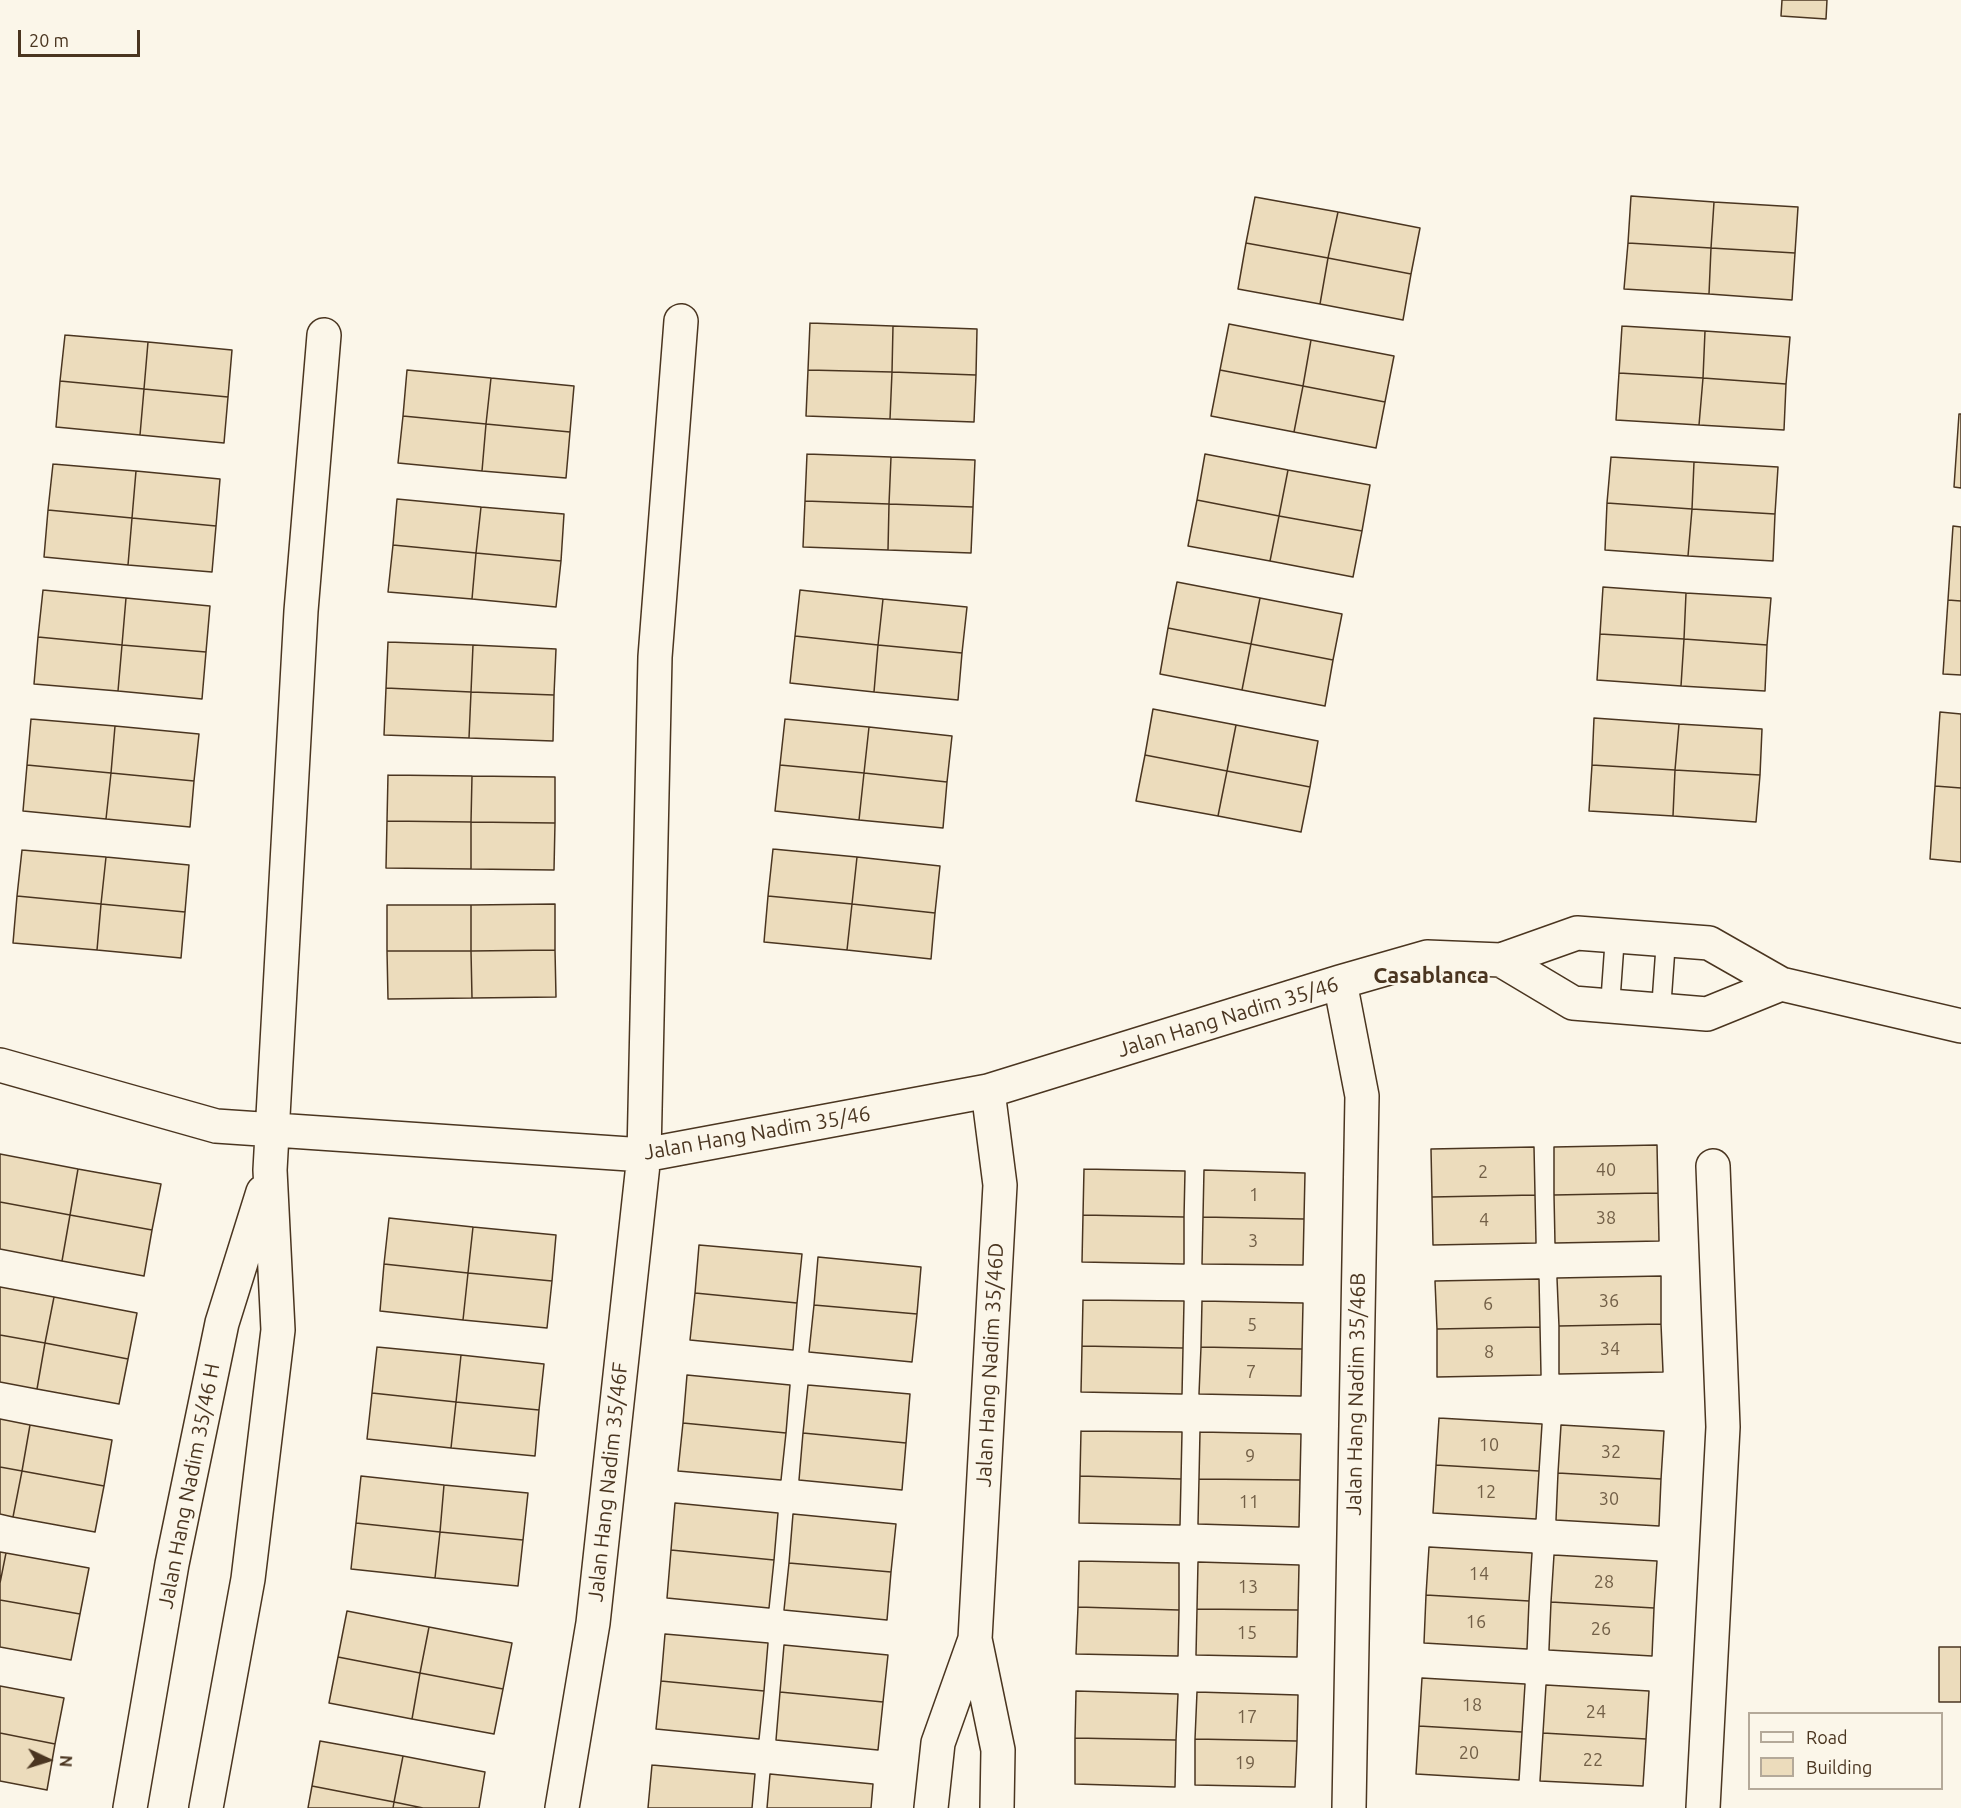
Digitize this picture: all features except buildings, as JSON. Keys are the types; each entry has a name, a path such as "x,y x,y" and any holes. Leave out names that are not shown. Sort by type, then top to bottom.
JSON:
{"street":[{"name":"Jalan Hang Nadim 35/46F","path":"562,1808 593,1623 644,1155 655,657 681,321"},
{"name":"Jalan Hang Nadim 35/46 H","path":"206,1808 248,1579 278,1330 270,1170 301,610 324,335"},
{"name":"Jalan Hang Nadim 35/46","path":"0,1065 216,1126 644,1155 988,1091 1426,957 1501,960 1577,933 1709,943 1781,984 1961,1026"},
{"name":"Jalan Hang Nadim 35/46","path":"1501,960 1573,1003 1707,1014 1781,984"},
{"name":"Jalan Hang Nadim 35/46B","path":"1340,982 1362,1096 1349,1808"},
{"name":"Jalan Hang Nadim 35/46D","path":"988,1091 1000,1185 975,1639 998,1750 997,1808"},
{"path":"1702,1808 1723,1427 1713,1166"},
{"name":"Jalan Hang Nadim 35/46 H","path":"130,1808 172,1564 222,1323 270,1170"},
{"name":"Jalan Hang Nadim 35/46D","path":"931,1808 938,1743 975,1639"}],"lane":[{"path":"1610,1006 1615,936"},
{"path":"1660,1010 1666,939"}],"district":[{"name":"Casablanca","path":"1431,976"}]}
